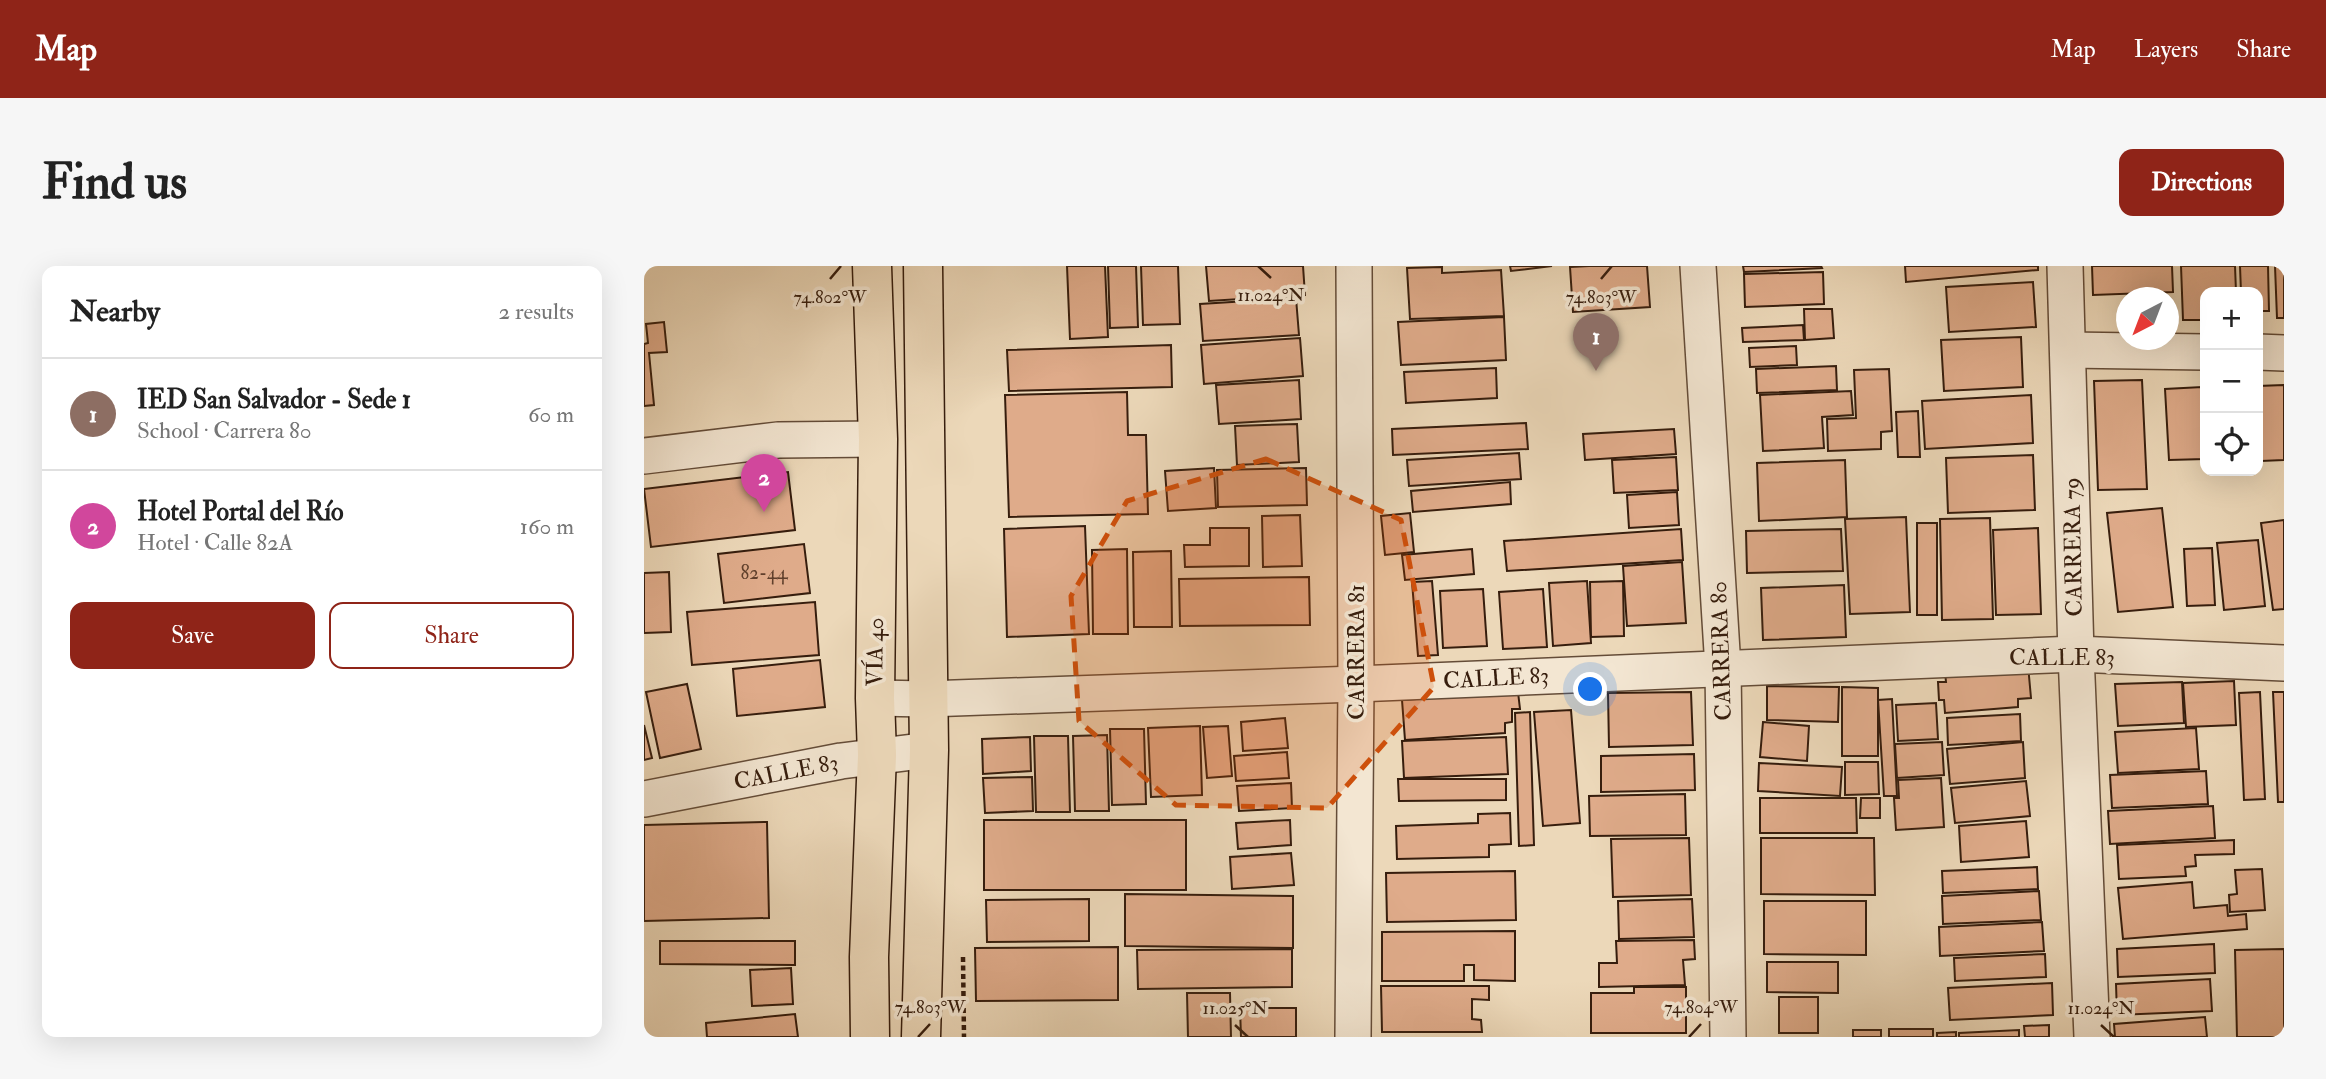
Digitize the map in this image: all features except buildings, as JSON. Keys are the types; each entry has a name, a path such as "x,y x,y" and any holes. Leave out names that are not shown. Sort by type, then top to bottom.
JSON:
{"highway":[{"name":"VÍA 40","path":"870,1037 869,957 877,755 875,698 878,439 872,266"},
{"path":"921,1037 929,750 923,266"}],"street":[{"name":"CARRERA 81","path":"1353,1037 1356,684 1354,266"},
{"name":"CARRERA 80","path":"1698,266 1723,668 1728,1037"},
{"name":"CARRERA 79","path":"2065,266 2076,654 2092,1037"},
{"path":"2068,350 2200,352"},
{"path":"2263,352 2284,353"},
{"path":"644,456 778,440 878,439"},
{"name":"CALLE 83","path":"875,698 927,699 1356,684 2076,654 2284,663"},
{"name":"CALLE 83","path":"644,799 877,755 929,750"}],"highlighted area":[{"path":"1266,459 1401,520 1434,687 1327,808 1176,805 1079,721 1071,596 1127,501"}],"place":[{"name":"IED San Salvador - Sede 1","path":"1596,371"},
{"name":"Hotel Portal del Río","path":"764,512"}]}
